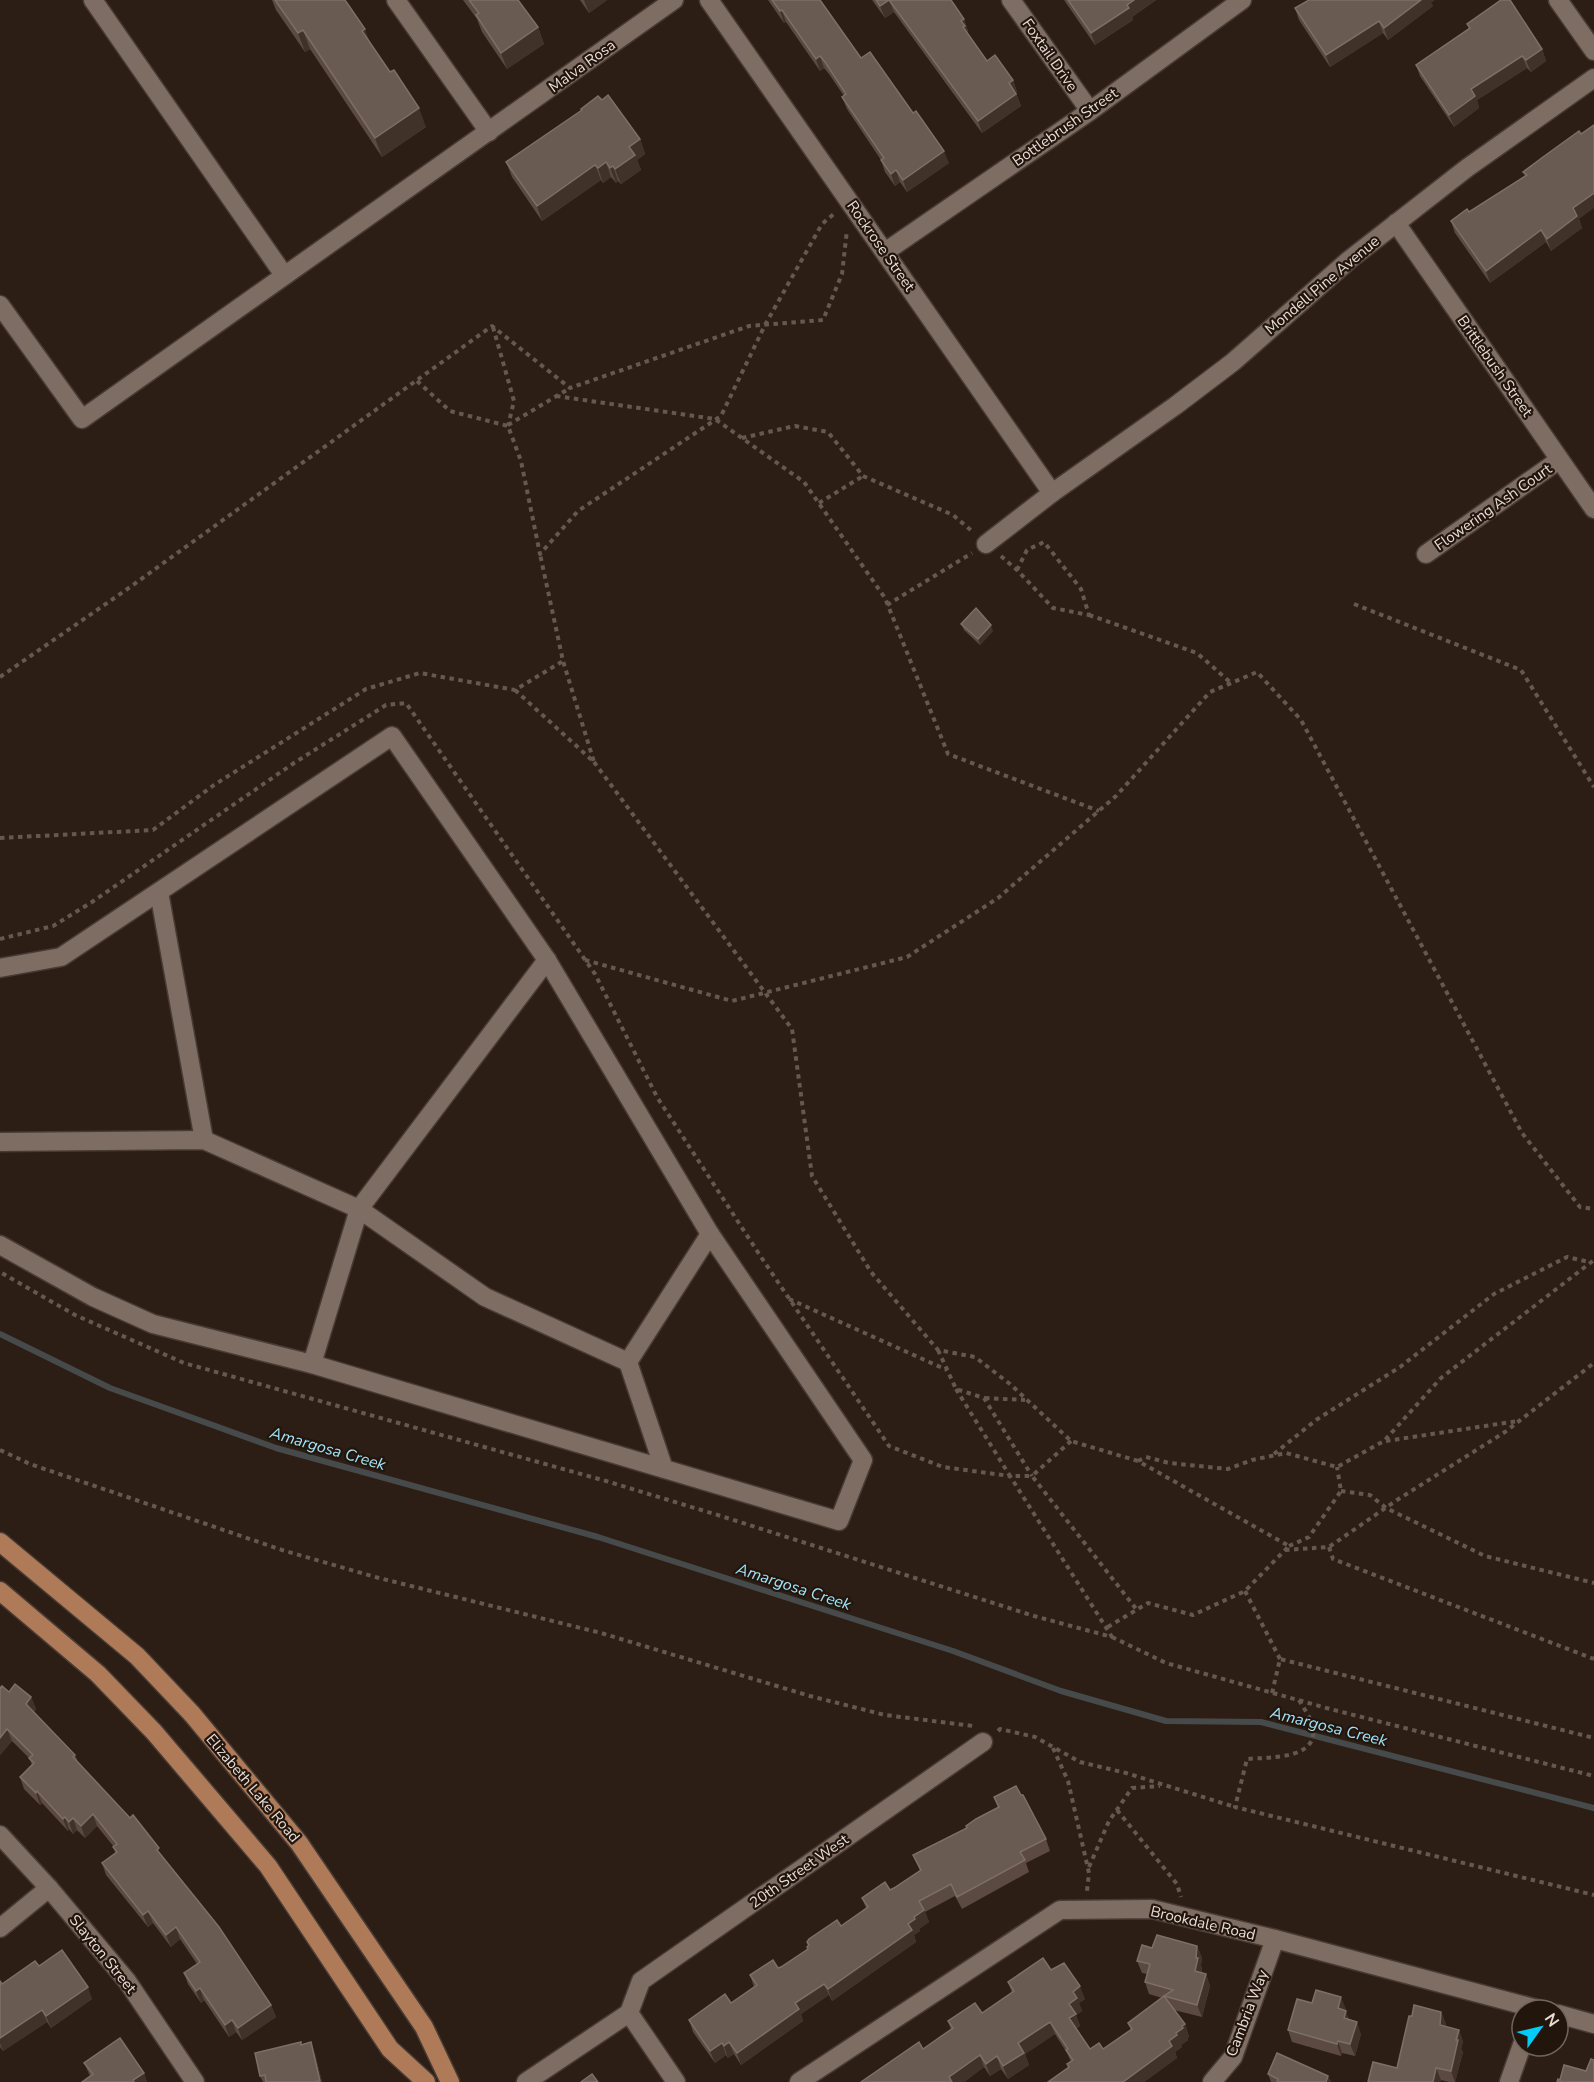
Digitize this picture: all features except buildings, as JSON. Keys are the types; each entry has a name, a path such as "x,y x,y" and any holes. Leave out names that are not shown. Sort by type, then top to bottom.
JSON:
{"main road":[{"name":"Elizabeth Lake Road","path":"0,1542 137,1656 200,1724 299,1843 424,2027 450,2082"},
{"path":"0,1591 99,1674 154,1732 268,1866 390,2049 426,2082"}],"street":[{"path":"93,0 284,275"},
{"path":"396,0 489,132"},
{"name":"Malva Rosa","path":"0,304 82,419 674,0"},
{"name":"Rockrose Street","path":"709,0 1052,493"},
{"name":"Foxtail Drive","path":"1011,0 1090,111"},
{"name":"Bottlebrush Street","path":"885,252 1090,111 1242,0"},
{"path":"1558,0 1594,51"},
{"name":"Mondell Pine Avenue","path":"986,544 1052,493 1233,362 1349,260 1467,168 1594,78"},
{"name":"Brittlebush Street","path":"1396,223 1594,509"},
{"name":"Flowering Ash Court","path":"1426,554 1559,460"},
{"path":"0,968 61,957 392,736 547,960 710,1234 863,1460 839,1521 312,1364 153,1324 93,1297 0,1245"},
{"path":"159,892 204,1140"},
{"path":"312,1364 359,1209 547,960"},
{"path":"0,1142 204,1140 359,1209 485,1297 627,1362 664,1469"},
{"path":"627,1362 710,1234"},
{"name":"20th Street West","path":"629,2013 641,1981 983,1732"},
{"name":"Slayton Street","path":"0,1835 49,1888 127,1982 195,2082"},
{"path":"0,1928 49,1888"},
{"name":"Brookdale Road","path":"799,2082 1060,1910 1152,1909 1275,1939 1510,2003"},
{"name":"Cambria Way","path":"1212,2082 1233,2057 1275,1939"},
{"path":"526,2082 629,2013 676,2082"},
{"path":"1570,2017 1594,2024"},
{"path":"1509,2082 1517,2058"}],"path":[{"path":"417,381 450,411 508,426 570,388 749,326 823,320 842,274 850,201"},
{"path":"540,554 578,511 721,416 765,325 822,224 850,201"},
{"path":"492,326 570,388"},
{"path":"0,676 126,590 492,326"},
{"path":"492,326 514,401 508,426 521,461 563,661 594,762"},
{"path":"556,396 715,420 804,482 885,598 948,754 1099,811"},
{"path":"741,438 795,426 828,432 863,476 953,515 1017,570 1053,608 1089,615 1197,652 1232,682"},
{"path":"819,503 863,476"},
{"path":"1017,570 1027,550 1044,542 1081,589 1089,615"},
{"path":"887,605 986,544"},
{"path":"1354,604 1521,670 1594,787"},
{"path":"515,690 563,661"},
{"path":"584,960 732,1001 907,957 998,898 1099,811 1116,796 1210,692 1257,672 1301,720 1522,1133 1580,1207 1594,1209"},
{"path":"0,838 153,830 214,785 366,689 420,673 515,690 594,762 792,1029 812,1176 871,1272 938,1350 956,1389 1010,1476 1032,1476 1071,1441"},
{"path":"1271,1456 1316,1420 1400,1367 1494,1294 1567,1257 1592,1261"},
{"path":"1138,1461 1146,1457 1228,1469 1286,1453 1337,1467 1384,1441 1441,1378 1592,1261"},
{"path":"0,1272 75,1316 184,1363 606,1481 1034,1616"},
{"path":"789,1299 947,1370"},
{"path":"938,1350 975,1358 1027,1400 1071,1441 1138,1461 1289,1546"},
{"path":"1285,1550 1329,1547 1505,1432 1594,1363"},
{"path":"956,1389 984,1398 1027,1400"},
{"path":"984,1398 1032,1476 1137,1610"},
{"path":"1384,1441 1519,1421"},
{"path":"0,1449 30,1464 93,1486 282,1550 368,1575 601,1633 810,1696 885,1715 983,1732 1000,1729 1035,1737 1080,1762 1235,1807 1594,1895"},
{"path":"1106,1628 1148,1603 1193,1615 1245,1591 1289,1546 1309,1537 1341,1491 1337,1467"},
{"path":"1341,1491 1370,1495 1386,1508 1485,1556 1594,1583"},
{"path":"1329,1547 1333,1559 1594,1659"},
{"path":"1245,1591 1280,1659 1272,1693"},
{"path":"1112,1637 1166,1664 1594,1776"},
{"path":"1280,1659 1594,1738"},
{"path":"1235,1807 1247,1759 1295,1755 1308,1746 1312,1735 1311,1721 1299,1700"},
{"path":"983,1732 1000,1729"},
{"path":"1053,1747 1068,1781 1089,1873 1085,1909"},
{"path":"1088,1868 1109,1821 1132,1788 1164,1785"},
{"path":"1117,1810 1177,1884 1187,1918"}],"waterway":[{"name":"Amargosa Creek","path":"0,1334 110,1388 276,1448 598,1537 953,1651 1061,1691 1166,1721 1261,1722 1594,1808"}]}
